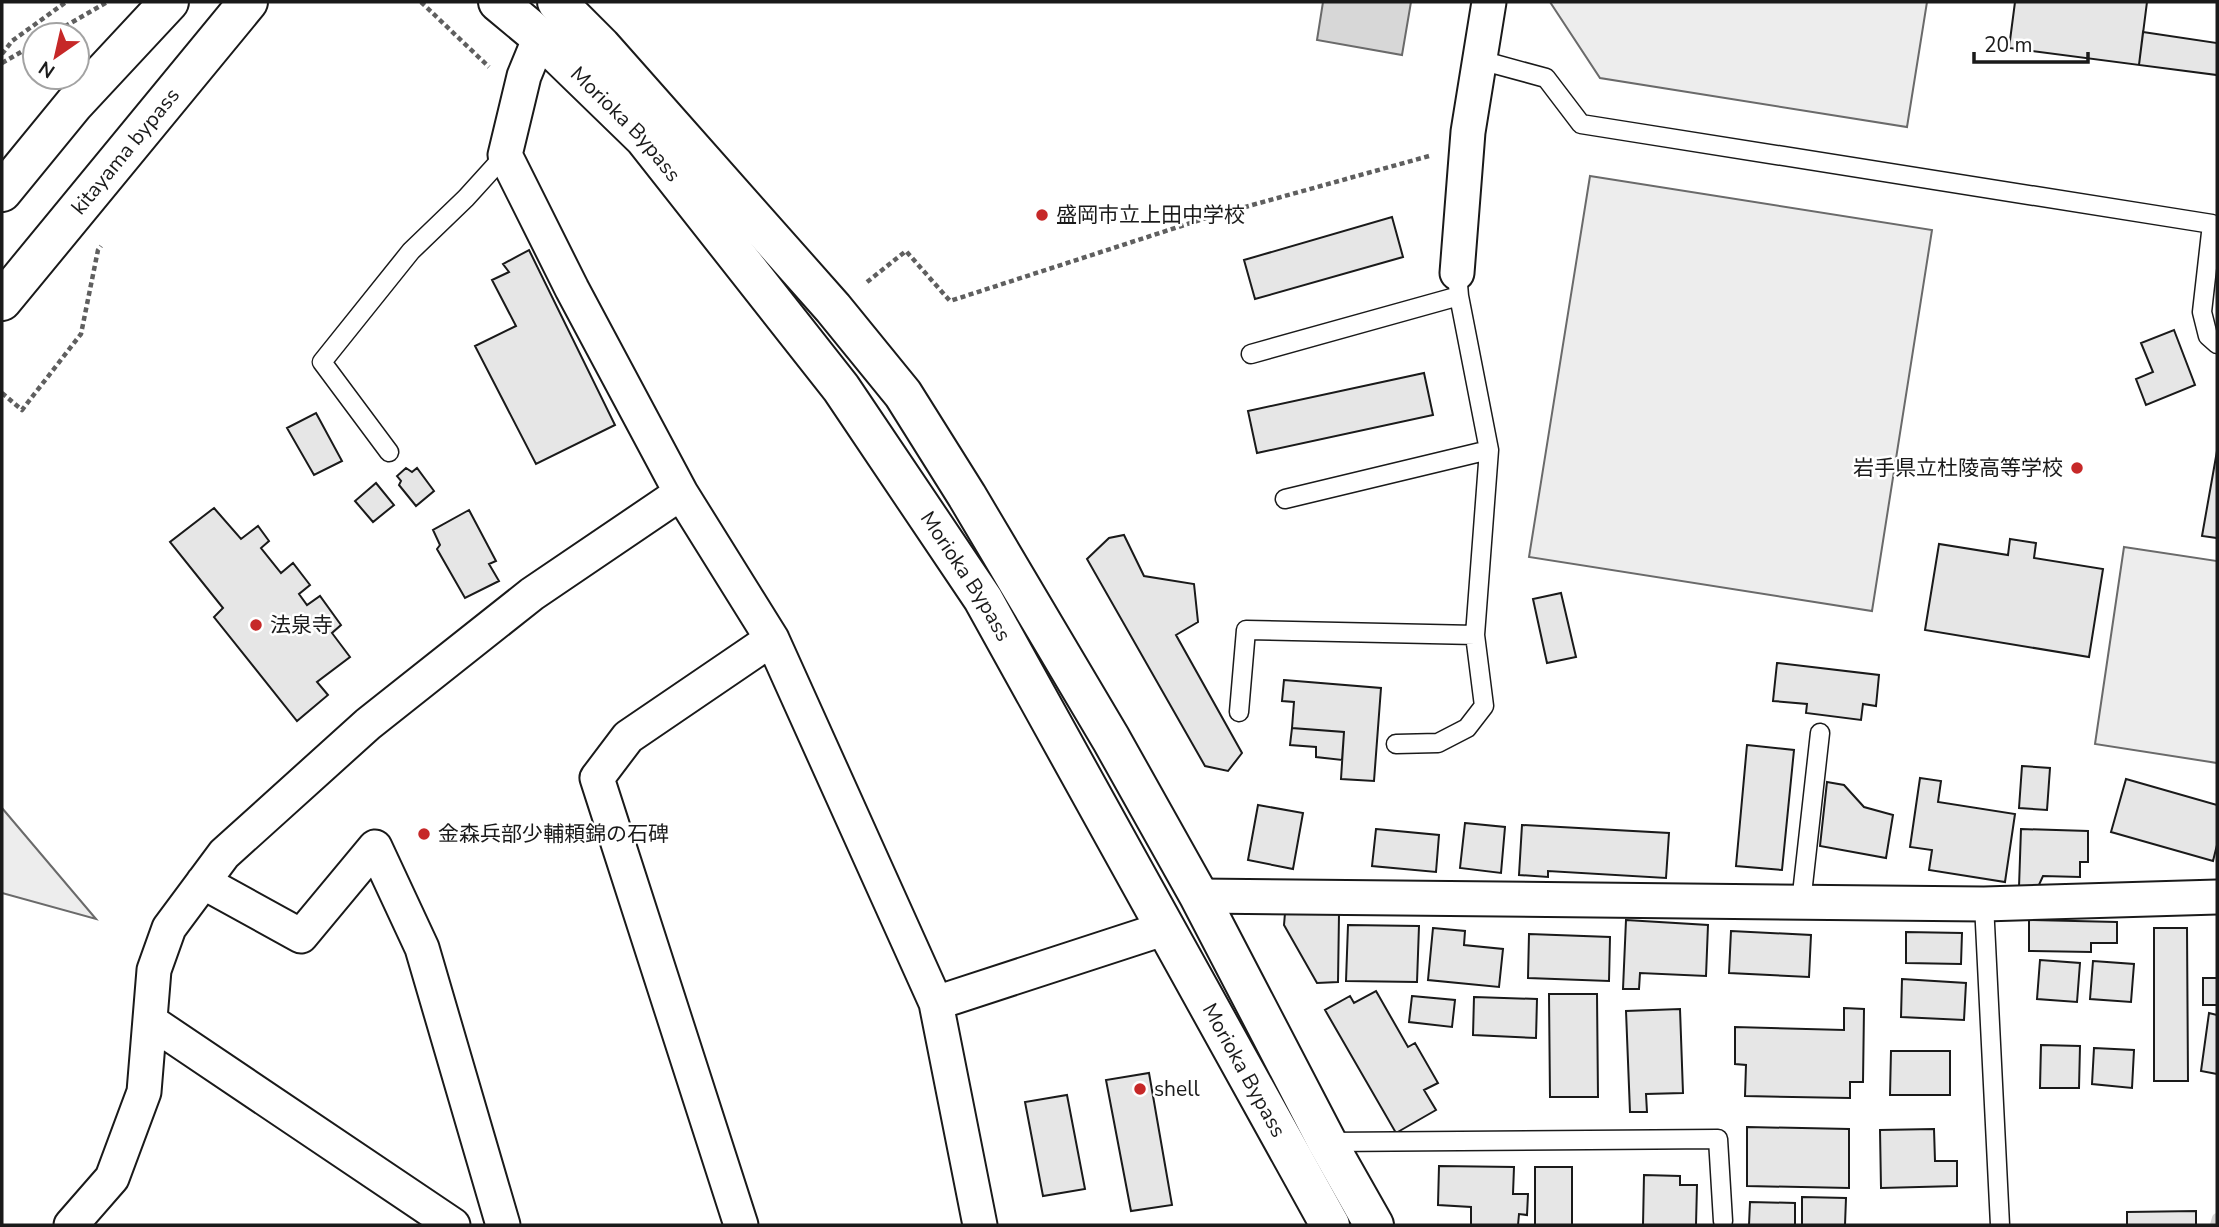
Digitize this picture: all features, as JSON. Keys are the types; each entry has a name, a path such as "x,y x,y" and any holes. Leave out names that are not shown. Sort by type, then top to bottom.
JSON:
{"highway":[{"path":"2,192 74,104 169,2"},
{"name":"kitayama bypass","path":"2,300 248,2"},
{"name":"Morioka Bypass","path":"498,2 540,37 644,138 841,388 982,599 1330,1225"},
{"name":"Morioka Bypass","path":"557,2 601,46 814,287 903,394 1111,739 1199,896 1327,1142 1374,1225"}],"street":[{"path":"1458,284 1467,145 1489,2"},
{"path":"540,37 524,76 505,155 572,289 681,494 772,639 936,1003 980,1225"},
{"path":"71,1225 112,1178 144,1092 154,970 169,928 224,854 368,723 532,594 681,494"},
{"path":"741,1225 597,778 628,737 772,639"},
{"path":"203,882 301,936 375,847 422,948 503,1225"},
{"path":"1199,896 1984,904 2217,897"},
{"path":"936,1003 1166,928"},
{"path":"150,1021 453,1225"},
{"path":"338,1148 416,1225"}],"lane":[{"path":"1480,60 1546,78 1581,124 2212,224 2202,312 2208,337 2217,344"},
{"path":"389,452 322,362 411,251 466,198 505,155"},
{"path":"1251,354 1458,284 1489,450 1475,635 1484,706 1467,728 1438,743 1396,744"},
{"path":"1285,499 1489,450"},
{"path":"1239,712 1246,629 1475,635"},
{"path":"1801,903 1820,733"},
{"path":"1984,904 2000,1225"},
{"path":"1327,1142 1718,1139 1723,1222"}],"path":[{"path":"2,54 12,41 66,2"},
{"path":"74,21 107,2"},
{"path":"421,2 489,67 488,80"},
{"path":"2,63 21,52"},
{"path":"867,282 906,251 950,301 1209,217 1467,145"},
{"path":"2,393 22,410 81,334 98,250 106,240"}],"shaded area":[{"path":"1323,2 1411,2 1402,55 1317,40"},
{"path":"1550,2 1927,2 1907,127 1600,78"},
{"path":"1590,176 1932,230 1872,611 1529,557"},
{"path":"2124,547 2217,561 2217,763 2095,744"},
{"path":"2,808 96,919 2,893"}],"building":[{"path":"2015,2 2147,2 2139,65 2009,48"},
{"path":"2143,32 2217,43 2217,75 2139,65"},
{"path":"1392,217 1403,257 1255,299 1244,260"},
{"path":"529,250 615,425 536,464 475,346 516,326 492,280 509,272 503,264"},
{"path":"2174,330 2195,385 2146,405 2136,379 2153,372 2141,343"},
{"path":"1424,373 1433,415 1257,453 1248,411"},
{"path":"316,413 342,461 314,475 287,428"},
{"path":"2217,451 2217,538 2202,536"},
{"path":"406,468 412,472 417,468 434,491 416,506 399,485 401,481 397,476"},
{"path":"376,483 394,505 373,522 355,501"},
{"path":"214,508 241,539 258,526 269,541 261,548 281,573 293,563 310,585 299,594 307,605 320,596 341,625 332,633 350,657 317,682 328,695 297,721 214,617 223,608 170,542"},
{"path":"469,510 496,561 489,564 499,581 465,598 437,549 440,545 433,530"},
{"path":"1124,535 1144,576 1194,584 1198,622 1176,635 1242,753 1228,771 1205,766 1087,559 1109,538"},
{"path":"2010,539 2036,543 2034,558 2103,569 2089,657 1925,630 1939,544 2008,555"},
{"path":"1561,593 1576,657 1547,663 1533,599"},
{"path":"1777,663 1879,675 1876,706 1863,704 1861,720 1806,713 1807,704 1773,701"},
{"path":"1284,680 1381,688 1374,781 1341,779 1344,732 1292,728 1294,702 1282,701"},
{"path":"1292,728 1344,732 1342,760 1316,757 1316,747 1290,745"},
{"path":"1747,745 1794,750 1782,870 1736,866"},
{"path":"2022,766 2050,768 2047,810 2019,808"},
{"path":"1920,778 1941,781 1938,802 2015,814 2005,882 1929,870 1932,850 1910,847"},
{"path":"2126,779 2217,805 2217,845 2213,861 2111,832"},
{"path":"1827,782 1844,785 1864,807 1893,815 1886,858 1820,846"},
{"path":"1258,805 1303,813 1293,869 1248,860"},
{"path":"1465,823 1505,827 1501,873 1460,868"},
{"path":"1522,825 1669,833 1666,878 1548,871 1548,877 1519,875"},
{"path":"1376,829 1439,835 1436,872 1372,866"},
{"path":"2021,829 2088,831 2088,862 2080,862 2080,877 2043,876 2038,887 2019,887"},
{"path":"1285,913 1339,914 1338,982 1317,983 1284,925"},
{"path":"1626,920 1708,925 1706,976 1640,973 1639,989 1623,989"},
{"path":"2029,920 2117,922 2117,943 2091,943 2091,952 2029,951"},
{"path":"1348,925 1419,926 1417,982 1346,981"},
{"path":"1433,928 1465,931 1464,945 1503,949 1499,987 1428,980"},
{"path":"2154,928 2187,928 2188,1081 2154,1081"},
{"path":"1731,931 1811,935 1809,977 1729,973"},
{"path":"1906,932 1962,933 1961,964 1906,963"},
{"path":"1529,934 1610,937 1609,981 1528,978"},
{"path":"2040,960 2080,963 2077,1002 2037,999"},
{"path":"2093,961 2134,964 2131,1002 2090,999"},
{"path":"2203,978 2217,978 2217,1005 2203,1005"},
{"path":"1902,979 1966,983 1964,1020 1901,1017"},
{"path":"1376,991 1408,1047 1415,1043 1438,1083 1424,1090 1436,1110 1396,1133 1325,1010 1350,996 1354,1003"},
{"path":"1549,994 1597,994 1598,1097 1550,1097"},
{"path":"1412,996 1455,1000 1452,1027 1409,1022"},
{"path":"1474,997 1537,999 1536,1038 1473,1035"},
{"path":"1844,1008 1864,1009 1863,1082 1850,1082 1850,1098 1745,1096 1746,1065 1735,1064 1735,1027 1844,1030"},
{"path":"1680,1009 1683,1093 1646,1094 1647,1112 1630,1112 1626,1011"},
{"path":"2209,1013 2217,1015 2217,1074 2201,1071"},
{"path":"2041,1045 2080,1046 2079,1088 2040,1088"},
{"path":"2094,1048 2134,1050 2132,1088 2092,1084"},
{"path":"1891,1051 1950,1051 1950,1095 1890,1095"},
{"path":"1149,1073 1172,1205 1131,1211 1106,1080"},
{"path":"1067,1095 1085,1189 1043,1196 1025,1102"},
{"path":"1747,1127 1849,1129 1849,1188 1747,1186"},
{"path":"1934,1129 1935,1161 1957,1161 1957,1186 1881,1188 1880,1130"},
{"path":"1439,1166 1514,1167 1513,1194 1528,1194 1527,1215 1519,1214 1518,1225 1471,1225 1471,1207 1438,1205"},
{"path":"1535,1167 1572,1167 1572,1225 1535,1225"},
{"path":"1644,1175 1680,1176 1680,1185 1697,1185 1696,1225 1643,1225"},
{"path":"1802,1197 1846,1198 1845,1225 1802,1225"},
{"path":"1750,1202 1795,1203 1795,1225 1749,1225"},
{"path":"2196,1211 2196,1225 2127,1225 2127,1212"}],"waterway":[{"path":"2215,1225 2217,1218"}],"place":[{"name":"盛岡市立上田中学校","path":"1042,215"},
{"name":"岩手県立杜陵高等学校","path":"2077,468"},
{"name":"法泉寺","path":"256,625"},
{"name":"金森兵部少輔頼錦の石碑","path":"424,834"},
{"name":"shell","path":"1140,1089"}]}
